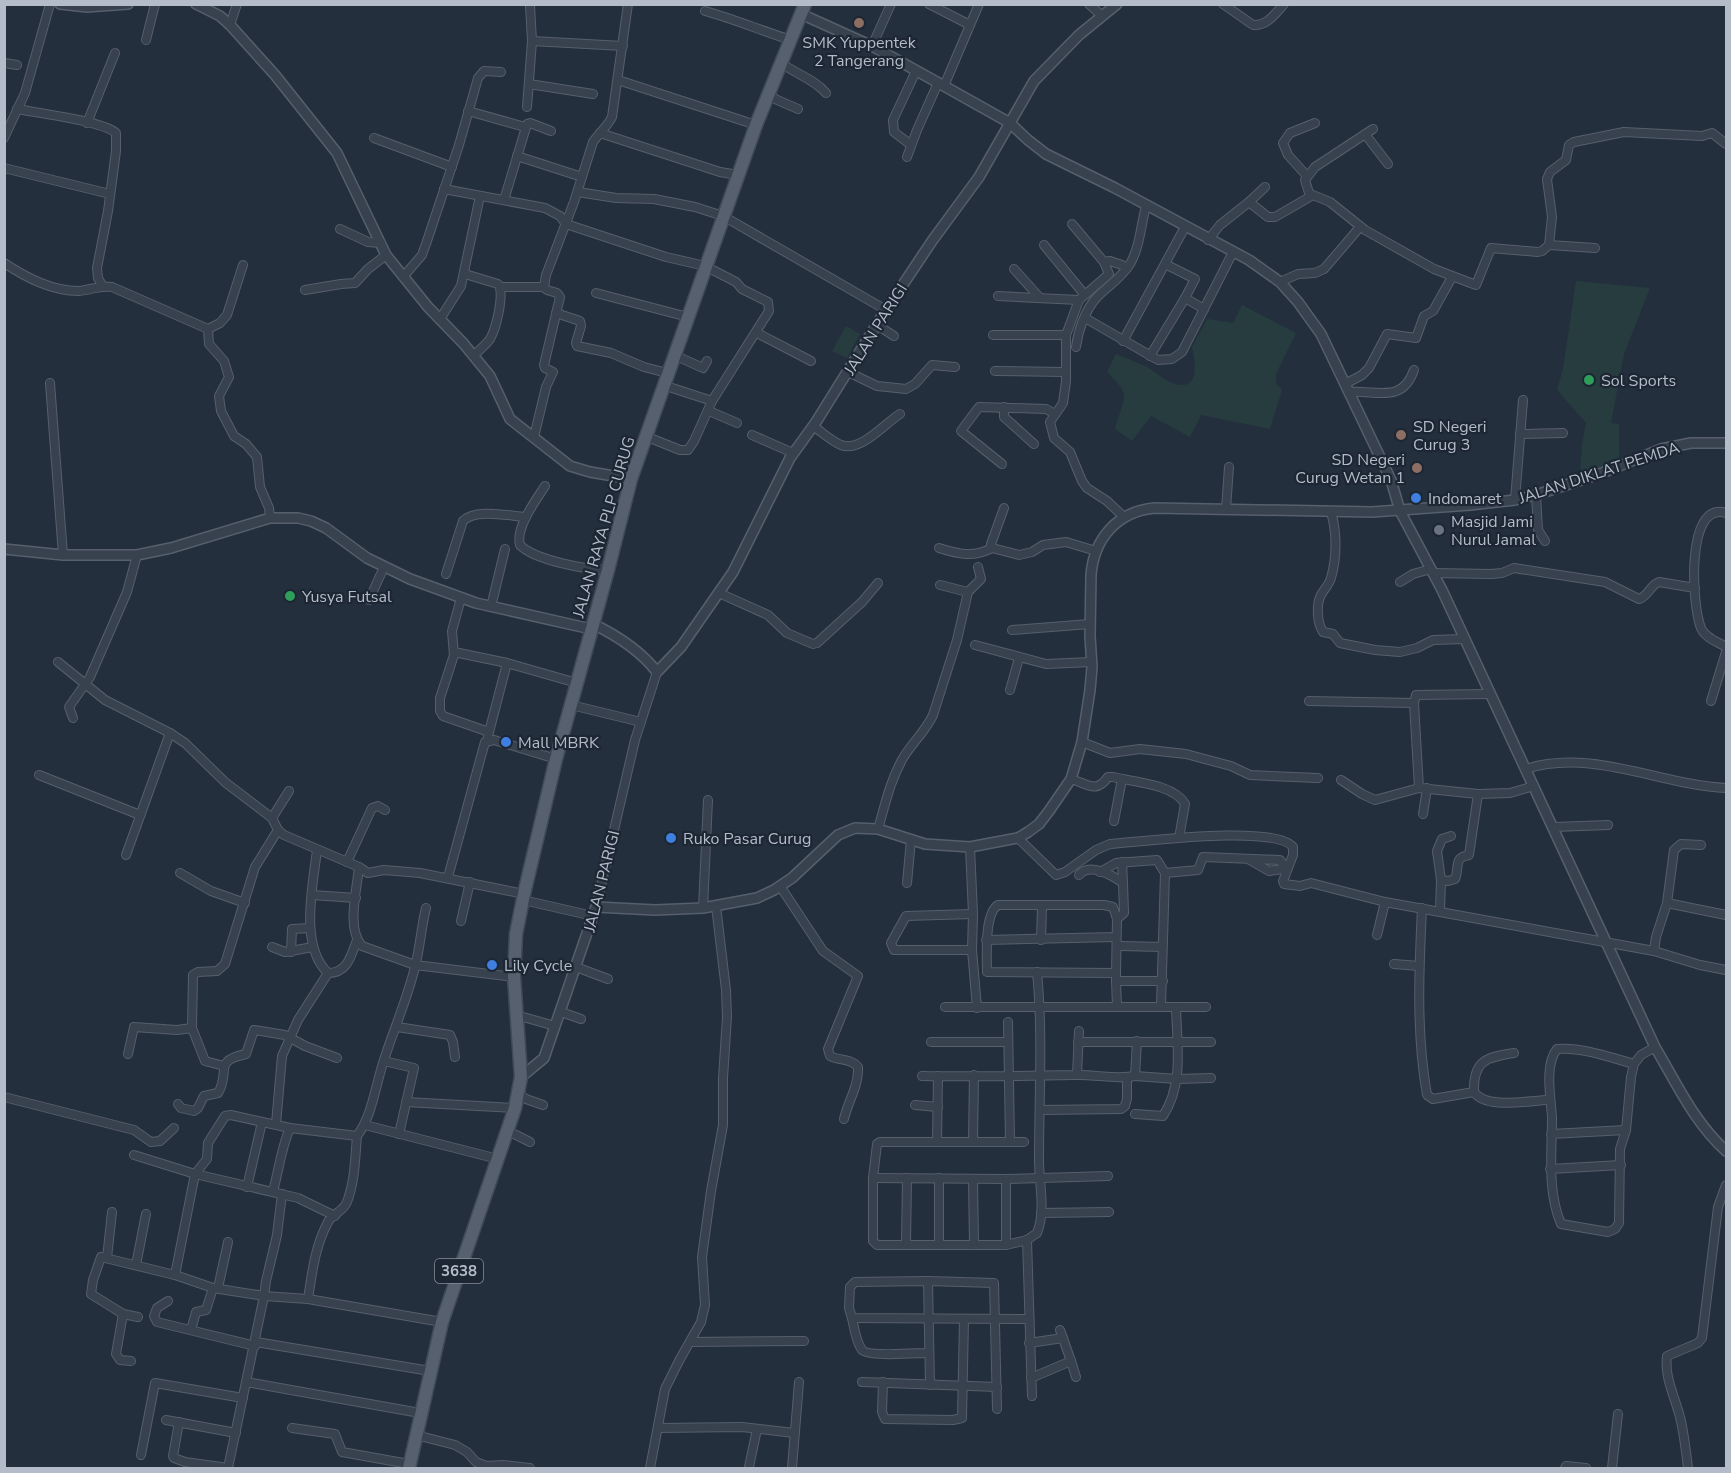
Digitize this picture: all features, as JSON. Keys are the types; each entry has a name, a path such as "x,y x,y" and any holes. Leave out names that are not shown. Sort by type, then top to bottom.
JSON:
{"main road":[{"name":"JALAN RAYA PLP CURUG","path":"521,1077 514,977 516,934 556,759 631,479 645,436 756,125 803,9"},
{"name":"3638","path":"409,1466 442,1322 508,1131 521,1077"}],"street":[{"path":"4,138 25,93 50,4"},
{"path":"60,4 87,7 128,4"},
{"path":"146,40 155,4"},
{"path":"196,4 208,9 230,25 275,75 337,153 386,255 490,376 510,419 570,466 631,479"},
{"path":"230,25 237,4"},
{"path":"544,287 546,275 578,192 593,142 609,125 612,117 628,4"},
{"path":"872,46 891,4"},
{"path":"928,4 970,25"},
{"path":"907,157 979,4"},
{"path":"1089,4 1102,16"},
{"name":"JALAN PARIGI","path":"521,1077 544,1058 595,912 624,783 657,672 681,647 719,593 741,558 781,474 932,241 994,155 1010,123 1040,74 1117,4"},
{"path":"1223,4 1253,25 1258,26 1265,24 1284,4"},
{"path":"527,107 532,41 530,6"},
{"path":"803,9 1010,123 1047,154 1115,188 1263,269 1280,282 1298,302 1321,334 1347,388 1391,480 1400,511 1432,571 1655,1047 1686,1102 1726,1151"},
{"path":"705,11 791,40"},
{"path":"532,41 623,46"},
{"path":"87,123 115,53"},
{"path":"4,63 17,65"},
{"path":"782,63 826,93"},
{"path":"403,277 422,255 452,167 477,78 490,71 501,72"},
{"path":"911,145 894,132 893,121 916,71"},
{"path":"618,80 756,125"},
{"path":"529,84 593,94"},
{"path":"770,92 775,99 798,109"},
{"path":"16,109 87,123 116,133 110,194 97,268 98,278 102,285"},
{"path":"468,111 525,127"},
{"path":"504,200 525,127 530,123 550,130"},
{"path":"1307,176 1288,155 1283,148 1283,143 1290,133 1315,123"},
{"path":"1310,196 1305,180 1307,176 1316,167 1373,129"},
{"path":"1549,245 1551,217 1547,179 1550,172 1566,160 1569,145 1581,140 1624,132 1702,136 1712,133 1726,144"},
{"path":"600,133 720,172 738,175"},
{"path":"1365,134 1388,164"},
{"path":"374,138 452,167"},
{"path":"517,156 582,177"},
{"path":"4,168 110,194"},
{"path":"1208,240 1220,225 1265,187"},
{"path":"444,189 552,211 566,224 666,257 705,266 768,302 769,310 757,333 712,401 694,441 686,451 645,436"},
{"path":"578,192 606,197 654,199 695,207 723,216 886,310"},
{"path":"440,319 461,286 465,274 480,196"},
{"path":"1249,202 1268,217 1275,217 1310,196 1330,202 1360,227 1434,269 1473,285 1478,284 1491,248 1538,252 1549,245 1595,248"},
{"path":"1076,348 1078,332 1096,298 1119,278 1131,261 1136,250 1146,206"},
{"path":"58,662 105,700 170,733 196,752 226,783 273,818 278,830 284,836 359,867 368,873 384,870 448,877 523,897 595,912 703,908 757,898 780,886 792,878 838,835 855,828 878,830 925,844 970,847 1018,838 1039,824 1071,779 1082,742 1090,690 1091,575 1096,551 1109,527 1124,517 1082,482 1070,452 1054,438 1050,422 1063,403 1066,335 1082,297 1109,274 1104,262 1072,224"},
{"path":"1123,341 1185,227"},
{"path":"1280,282 1298,274 1315,273 1324,269 1360,227"},
{"path":"340,229 368,242 381,243"},
{"path":"1044,245 1082,297"},
{"path":"1084,318 1158,360 1172,359 1182,352 1233,252"},
{"path":"305,290 355,284 368,269 386,255"},
{"path":"1104,262 1110,261 1122,265"},
{"path":"4,263 52,287 69,291 87,290 102,285 112,287 208,329"},
{"path":"1150,356 1194,279 1166,264"},
{"path":"208,329 220,323 227,315 243,265"},
{"path":"1014,269 1040,298"},
{"path":"465,274 498,284 501,287 544,287 559,295 544,365 553,372 546,387 534,437"},
{"path":"1347,388 1369,368 1387,334 1416,338 1424,316 1433,311 1452,277"},
{"path":"473,356 491,338 500,304 501,287"},
{"path":"596,293 688,317"},
{"path":"998,296 1082,297"},
{"path":"1185,298 1204,309"},
{"path":"556,314 580,321 576,346 611,353 644,367 667,373"},
{"path":"877,325 894,336"},
{"path":"208,329 209,344 224,361 229,378 219,396 221,411 234,436 246,444 256,457 260,487 269,508 270,518"},
{"path":"757,333 812,361"},
{"path":"993,335 1066,335"},
{"path":"674,355 703,368 707,360"},
{"path":"848,372 877,386 906,389 915,384 931,366 955,367"},
{"path":"1347,388 1399,391 1407,385 1414,370"},
{"path":"994,371 1065,372"},
{"path":"50,383 63,555"},
{"path":"663,385 712,401"},
{"path":"1515,500 1523,400"},
{"path":"1002,464 961,431 979,406 1046,409 1054,414"},
{"path":"1004,407 1004,417 1034,444"},
{"path":"709,411 737,423"},
{"path":"813,426 838,444 849,447 866,440 900,414"},
{"path":"1520,434 1563,433"},
{"path":"752,435 794,453"},
{"name":"JALAN DIKLAT PEMDA","path":"1124,517 1147,508 1330,512 1400,511 1515,500 1602,473 1661,449 1691,443 1726,443"},
{"path":"1226,509 1229,467"},
{"path":"545,486 526,517 519,534 518,540 523,548 561,563 590,570 608,570"},
{"path":"1536,495 1538,530 1545,541"},
{"path":"992,548 991,544 1004,508"},
{"path":"1711,701 1726,650 1707,637 1701,628 1695,588 1696,546 1700,530 1714,513 1721,511 1726,513"},
{"path":"1330,512 1336,537 1331,579 1320,597 1319,617 1323,632 1333,634 1340,643 1389,652 1417,648 1433,640 1464,639"},
{"path":"446,574 463,521 468,516 479,513 526,517"},
{"path":"4,549 63,555 138,555 171,548 270,518 298,518 326,528 398,575 491,607 592,627 624,641 640,653 657,672"},
{"path":"939,548 966,555 980,554 992,548 1019,555 1032,552 1043,545 1066,542 1096,551"},
{"path":"491,607 505,549"},
{"path":"73,718 69,707 86,684 127,592 138,555"},
{"path":"369,600 384,567"},
{"path":"878,830 892,781 904,758 933,716 957,640 968,592 981,579 978,567"},
{"path":"1400,582 1413,574 1432,571 1491,574 1502,573 1514,568 1605,582 1639,599 1643,598 1652,586 1659,582 1695,588"},
{"path":"719,593 768,615 787,633 813,644 817,643 862,602 878,583"},
{"path":"940,585 968,592"},
{"path":"461,598 453,622 454,652 440,698 440,711 443,716 494,740 556,759"},
{"path":"1012,630 1090,624"},
{"path":"975,645 1046,664 1091,662"},
{"path":"454,652 507,663 577,683"},
{"path":"1010,690 1019,658"},
{"path":"448,877 507,663"},
{"path":"1423,814 1423,788 1414,703 1418,694 1490,694"},
{"path":"1309,701 1414,703"},
{"path":"571,705 641,722"},
{"path":"126,855 170,733"},
{"path":"1082,742 1110,753 1140,748 1186,754 1232,766 1250,775 1318,778"},
{"path":"1526,770 1547,764 1610,767 1726,788"},
{"path":"39,775 140,815"},
{"path":"1071,779 1097,787 1102,786 1109,777 1122,779 1163,789 1181,798 1185,805 1179,838"},
{"path":"1114,821 1122,779"},
{"path":"1341,780 1367,798 1375,800 1423,788 1478,794 1510,793 1534,786"},
{"path":"273,818 290,791"},
{"path":"1441,880 1455,879 1458,873 1458,861 1469,855 1478,794"},
{"path":"703,908 708,800"},
{"path":"347,862 372,808 378,806 385,810"},
{"path":"1553,827 1608,825"},
{"path":"224,1066 205,1061 192,1028 193,975 198,972 217,971 225,964 255,867 278,830"},
{"path":"1018,838 1056,875 1065,872 1096,850 1110,844 1233,835 1283,839 1293,847 1293,855 1283,881 1284,884 1299,886 1311,884 1385,902 1654,951 1726,970"},
{"path":"1440,911 1441,880 1437,848 1442,839 1451,836"},
{"path":"907,883 910,840"},
{"path":"1654,951 1666,903 1674,850 1681,844 1701,845"},
{"path":"970,847 972,950 977,1008"},
{"path":"317,850 310,928 317,961 328,973"},
{"path":"1165,873 1198,870 1203,857 1248,859"},
{"path":"1100,872 1122,862 1157,860 1165,873 1161,1006"},
{"path":"1117,919 1124,913 1122,862"},
{"path":"276,1124 281,1064 289,1037 328,973 342,970 348,964 357,940 354,920 359,867"},
{"path":"1079,875 1086,869 1100,872 1123,883"},
{"path":"180,873 211,891 245,903"},
{"path":"461,921 470,882"},
{"path":"780,886 822,951 858,976 828,1049 833,1058 851,1061 858,1067 856,1088 844,1119"},
{"path":"312,895 356,898"},
{"path":"1377,935 1385,902"},
{"path":"1666,903 1726,915"},
{"path":"1117,1006 1116,977 1116,937 1117,919 1113,907 1109,905 1003,904 994,907 986,940 987,972 1037,972 1116,977 1163,981"},
{"path":"650,1468 665,1389 704,1313 706,1297 702,1257 723,1125 727,1009 716,906"},
{"path":"1041,940 1042,906"},
{"path":"308,1299 319,1242 328,1221 342,1211 350,1191 355,1168 357,1137 365,1125 384,1061 397,1027 415,965 426,908"},
{"path":"1422,908 1419,966 1422,1053 1427,1095 1433,1099 1474,1092"},
{"path":"972,950 894,950 891,943 906,916 973,914"},
{"path":"291,952 292,929 310,928"},
{"path":"986,940 1116,937"},
{"path":"357,940 363,946 415,965 514,977"},
{"path":"1121,946 1162,947"},
{"path":"272,947 291,952 313,947"},
{"path":"1394,964 1419,966"},
{"path":"576,967 608,979"},
{"path":"1024,1142 880,1142 877,1144 873,1178 874,1243 877,1245 1006,1245 1027,1240 1037,1233 1041,1213 1039,1178 1040,1007 1037,972"},
{"path":"945,1007 1206,1007"},
{"path":"1135,1114 1163,1116 1173,1097 1177,1079 1176,1007"},
{"path":"561,1012 581,1019"},
{"path":"516,1015 555,1026"},
{"path":"1008,1022 1010,1142"},
{"path":"128,1054 134,1027 177,1030 192,1028"},
{"path":"397,1027 448,1034 453,1039 455,1057"},
{"path":"178,1104 180,1108 194,1111 204,1096 218,1093 221,1089 224,1066 233,1056 246,1054 254,1030 289,1037 337,1058"},
{"path":"1077,1075 1079,1031"},
{"path":"1040,1110 1121,1109 1125,1106 1127,1099 1137,1041"},
{"path":"931,1042 1008,1042"},
{"path":"1078,1042 1210,1042"},
{"path":"1634,1064 1591,1053 1557,1049 1552,1058 1549,1100 1552,1115 1550,1169 1561,1224 1608,1232 1615,1229 1619,1223 1620,1149 1626,1130 1628,1096 1634,1064 1641,1056 1655,1047"},
{"path":"1514,1053 1500,1055 1480,1063 1475,1073 1474,1092 1476,1095 1490,1101 1549,1100"},
{"path":"384,1061 414,1068 399,1134"},
{"path":"973,1142 974,1075"},
{"path":"922,1076 1077,1075 1212,1078"},
{"path":"937,1142 938,1076"},
{"path":"518,1093 526,1099 543,1105"},
{"path":"4,1097 134,1130 151,1142 160,1141 174,1128"},
{"path":"406,1102 515,1108"},
{"path":"915,1105 938,1107"},
{"path":"175,1275 195,1174 207,1159 208,1143 225,1116 237,1116 290,1128 357,1137"},
{"path":"247,1187 262,1122"},
{"path":"365,1125 498,1159"},
{"path":"273,1191 281,1165 285,1139 290,1128"},
{"path":"1551,1134 1626,1130"},
{"path":"508,1131 530,1142"},
{"path":"134,1155 195,1174 298,1198 335,1216"},
{"path":"1550,1169 1621,1165"},
{"path":"873,1178 1006,1179 1108,1176"},
{"path":"906,1244 907,1178"},
{"path":"939,1178 939,1244"},
{"path":"973,1179 974,1245"},
{"path":"1006,1179 1006,1245"},
{"path":"1688,1468 1680,1418 1668,1377 1666,1356 1698,1344 1702,1338 1718,1207 1726,1185"},
{"path":"179,1422 174,1458 185,1462 228,1468 277,1235 282,1194"},
{"path":"108,1258 112,1212"},
{"path":"1041,1213 1109,1212"},
{"path":"136,1265 146,1214"},
{"path":"1027,1240 1032,1396"},
{"path":"191,1330 196,1312 206,1310 228,1242"},
{"path":"138,1317 123,1314 92,1294 101,1257 175,1275 215,1288 264,1296 308,1299 442,1322"},
{"path":"928,1281 930,1385"},
{"path":"929,1353 876,1354 862,1350 855,1333 849,1302 852,1284 928,1281 993,1282 995,1285 997,1410"},
{"path":"168,1301 162,1303 158,1308 154,1320 157,1322 255,1344 430,1371"},
{"path":"123,1314 116,1354 120,1360 131,1361"},
{"path":"852,1318 1029,1319"},
{"path":"883,1382 882,1412 885,1419 959,1419 963,1416 964,1319"},
{"path":"1029,1343 1062,1334 1076,1377"},
{"path":"690,1342 804,1341"},
{"path":"1031,1378 1071,1361"},
{"path":"246,1382 420,1413"},
{"path":"792,1468 799,1382"},
{"path":"862,1382 997,1387"},
{"path":"141,1455 155,1383 243,1398"},
{"path":"1612,1468 1618,1414"},
{"path":"166,1420 236,1433"},
{"path":"658,1428 694,1426 794,1433"},
{"path":"292,1428 335,1434 342,1452 409,1466"},
{"path":"749,1467 757,1429"},
{"path":"416,1435 455,1445 467,1452 476,1462 486,1466 530,1468"},
{"path":"1565,1468 1576,1466 1586,1468"}],"green space":[{"name":"Sol Sports","path":"1576,281 1650,288 1624,354 1611,423 1619,424 1619,463 1580,477 1586,423 1557,390 1563,369"},
{"path":"1242,305 1296,333 1276,374 1276,383 1282,390 1270,429 1201,415 1190,437 1151,416 1132,441 1115,429 1124,393 1107,372 1116,354 1147,367 1171,383 1183,385 1189,383 1193,379 1195,366 1192,347 1207,319 1233,323"},
{"path":"846,326 860,334 847,358 832,351"}],"place":[{"name":"SMK Yuppentek 2 Tangerang","path":"859,23"},
{"name":"Sol Sports","path":"1589,380"},
{"name":"SD Negeri Curug 3","path":"1401,435"},
{"name":"SD Negeri Curug Wetan 1","path":"1417,468"},
{"name":"Indomaret","path":"1416,498"},
{"name":"Masjid Jami Nurul Jamal","path":"1439,530"},
{"name":"Yusya Futsal","path":"290,596"},
{"name":"Mall MBRK","path":"506,742"},
{"name":"Ruko Pasar Curug","path":"671,838"},
{"name":"Lily Cycle","path":"492,965"}]}
